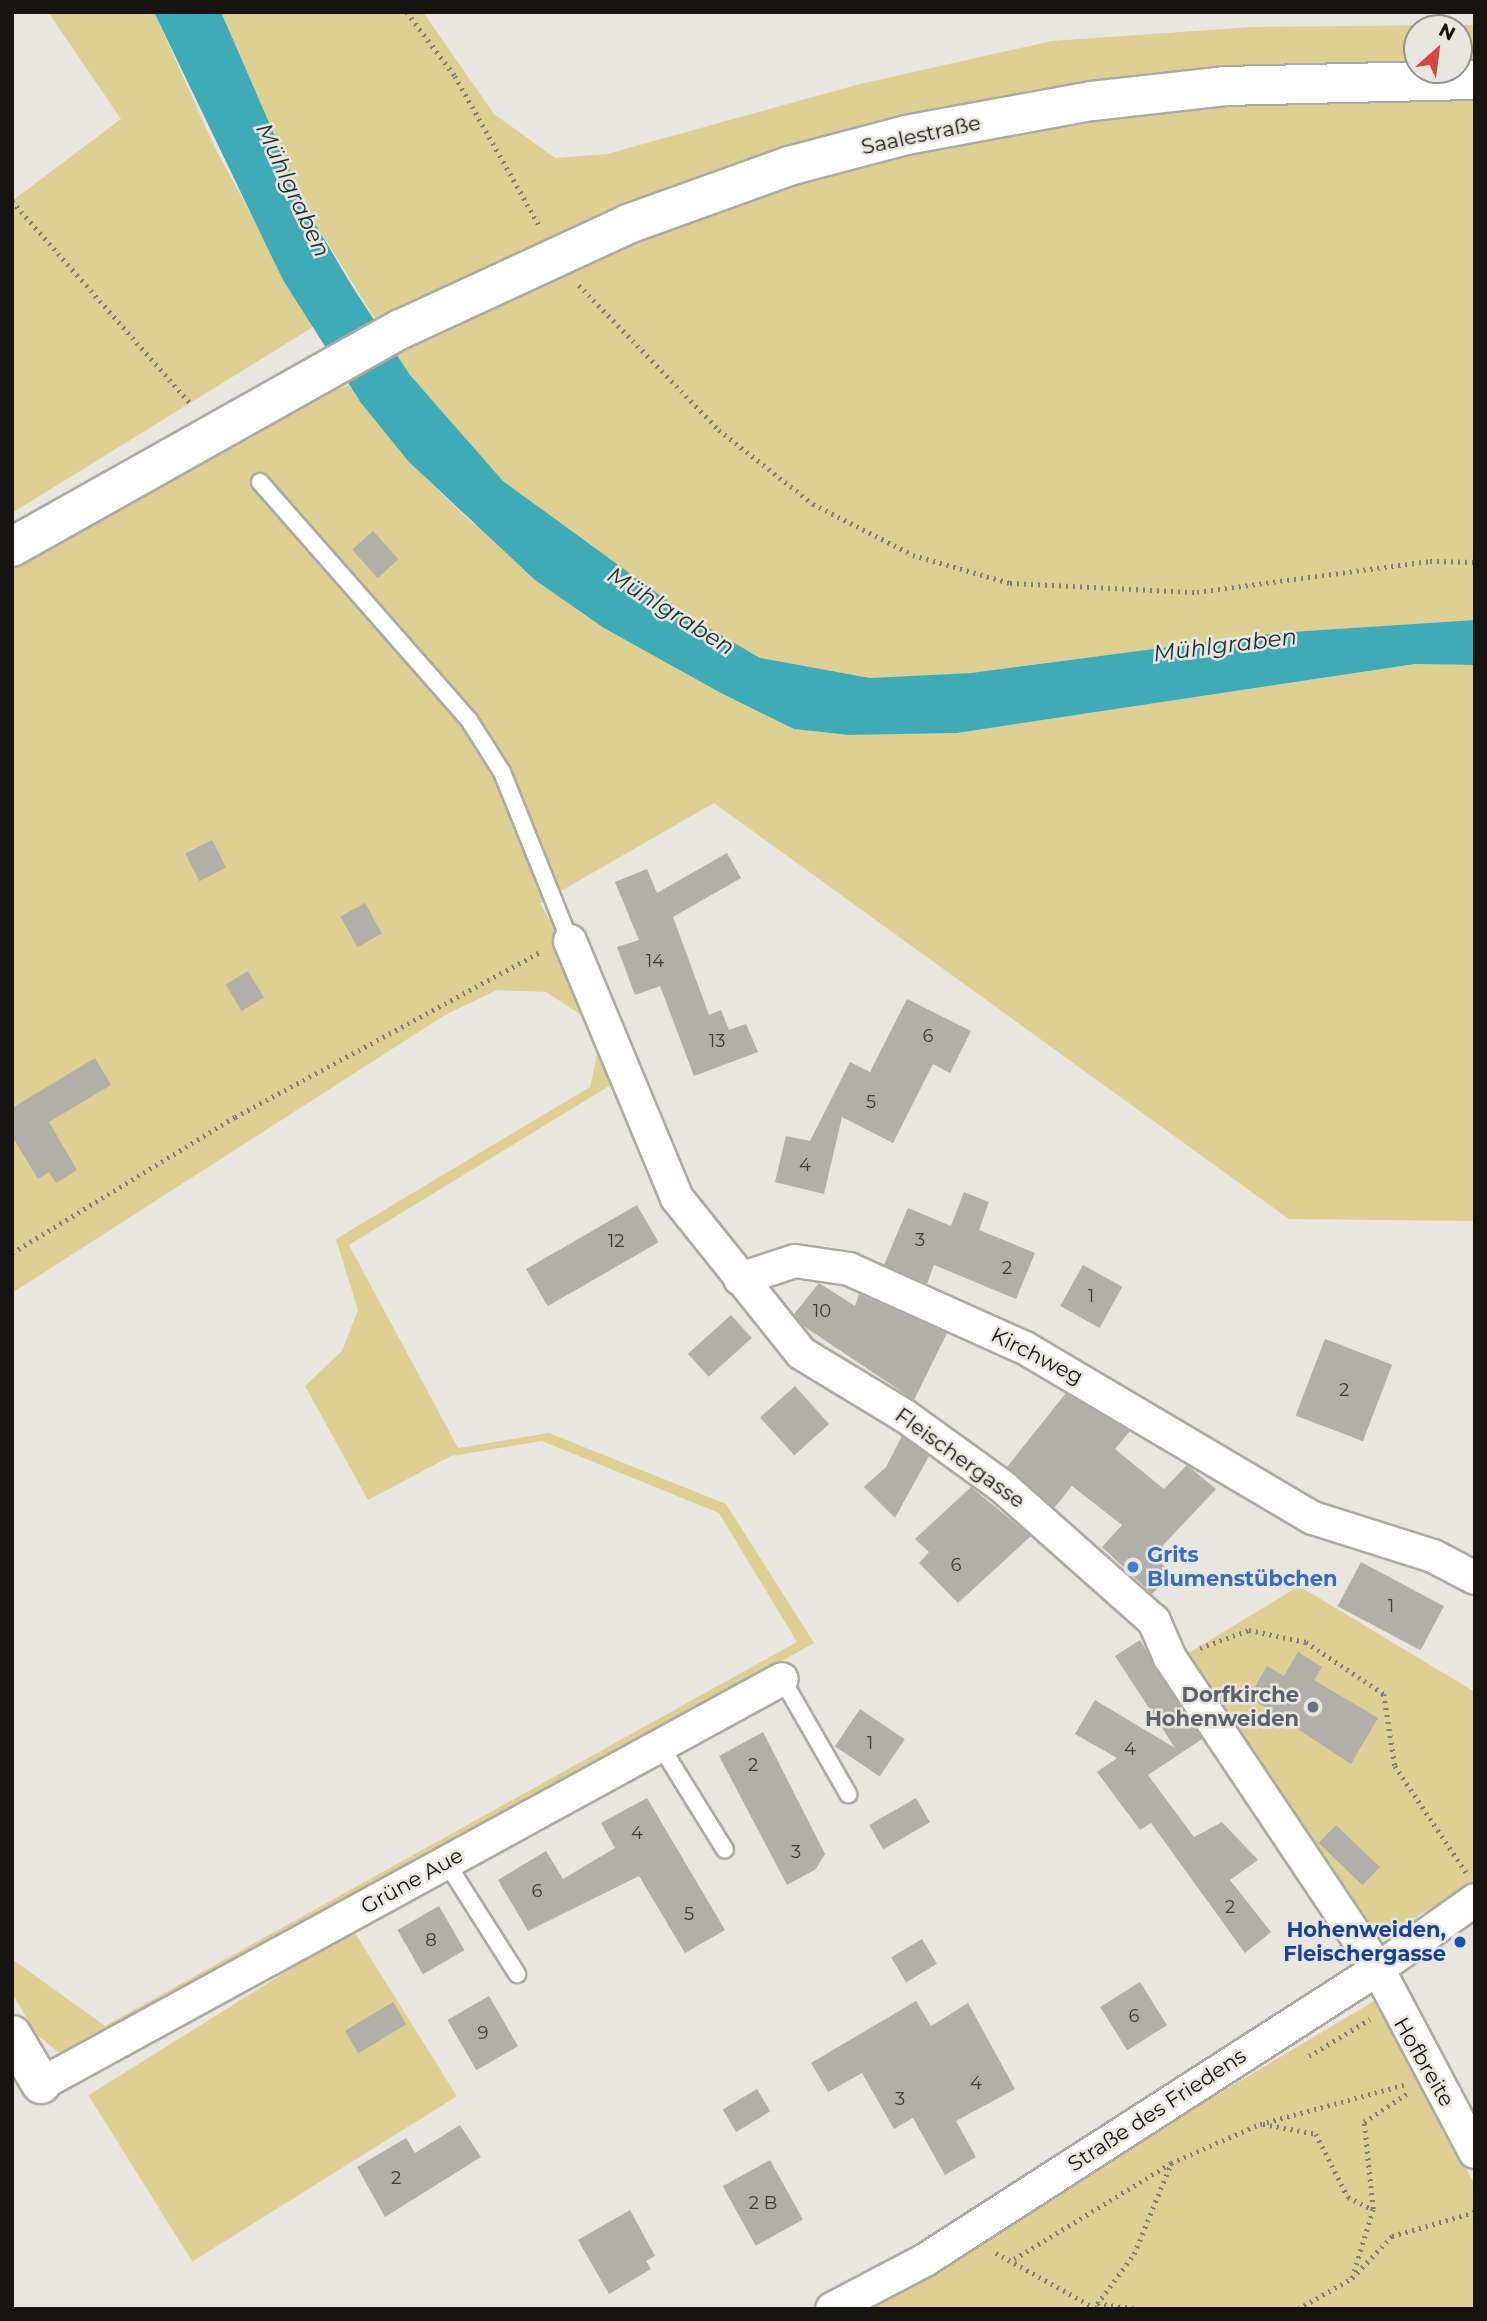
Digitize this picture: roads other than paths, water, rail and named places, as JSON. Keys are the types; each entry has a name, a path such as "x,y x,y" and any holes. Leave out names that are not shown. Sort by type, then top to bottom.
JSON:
{"street":[{"name":"Saalestraße","path":"12,547 401,329 557,255 789,166 906,135 1225,86 1475,80"},
{"name":"Fleischergasse","path":"570,941 677,1198 740,1279 801,1353 905,1416 1091,1560 1154,1621 1170,1658 1378,1969"},
{"name":"Kirchweg","path":"740,1279 795,1261 849,1269 1025,1348 1313,1518 1433,1556 1475,1578"},
{"name":"Grüne Aue","path":"41,2084 782,1679"},
{"name":"Straße des Friedens","path":"832,2309 975,2227 1378,1969 1474,1891"},
{"name":"Hofbreite","path":"1378,1969 1433,2076 1473,2146"},
{"path":"12,2035 41,2084"}],"lane":[{"path":"260,482 469,720 502,772 570,941"},
{"path":"782,1679 848,1794"},
{"path":"660,1745 725,1850"},
{"path":"446,1863 517,1974"}],"water":[{"name":"Mühlgraben","path":"154,12 221,12 307,210 352,286 410,375 503,481 687,615 760,658 870,678 971,673 1275,633 1475,620 1475,665 1415,664 957,733 849,735 794,729 721,693 604,628 535,580 409,462 361,403 283,280"}],"place":[{"name":"Grits Blumenstübchen","path":"1133,1567"},
{"name":"Dorfkirche Hohenweiden","path":"1313,1707"},
{"name":"Hohenweiden, Fleischergasse","path":"1460,1942"}]}
